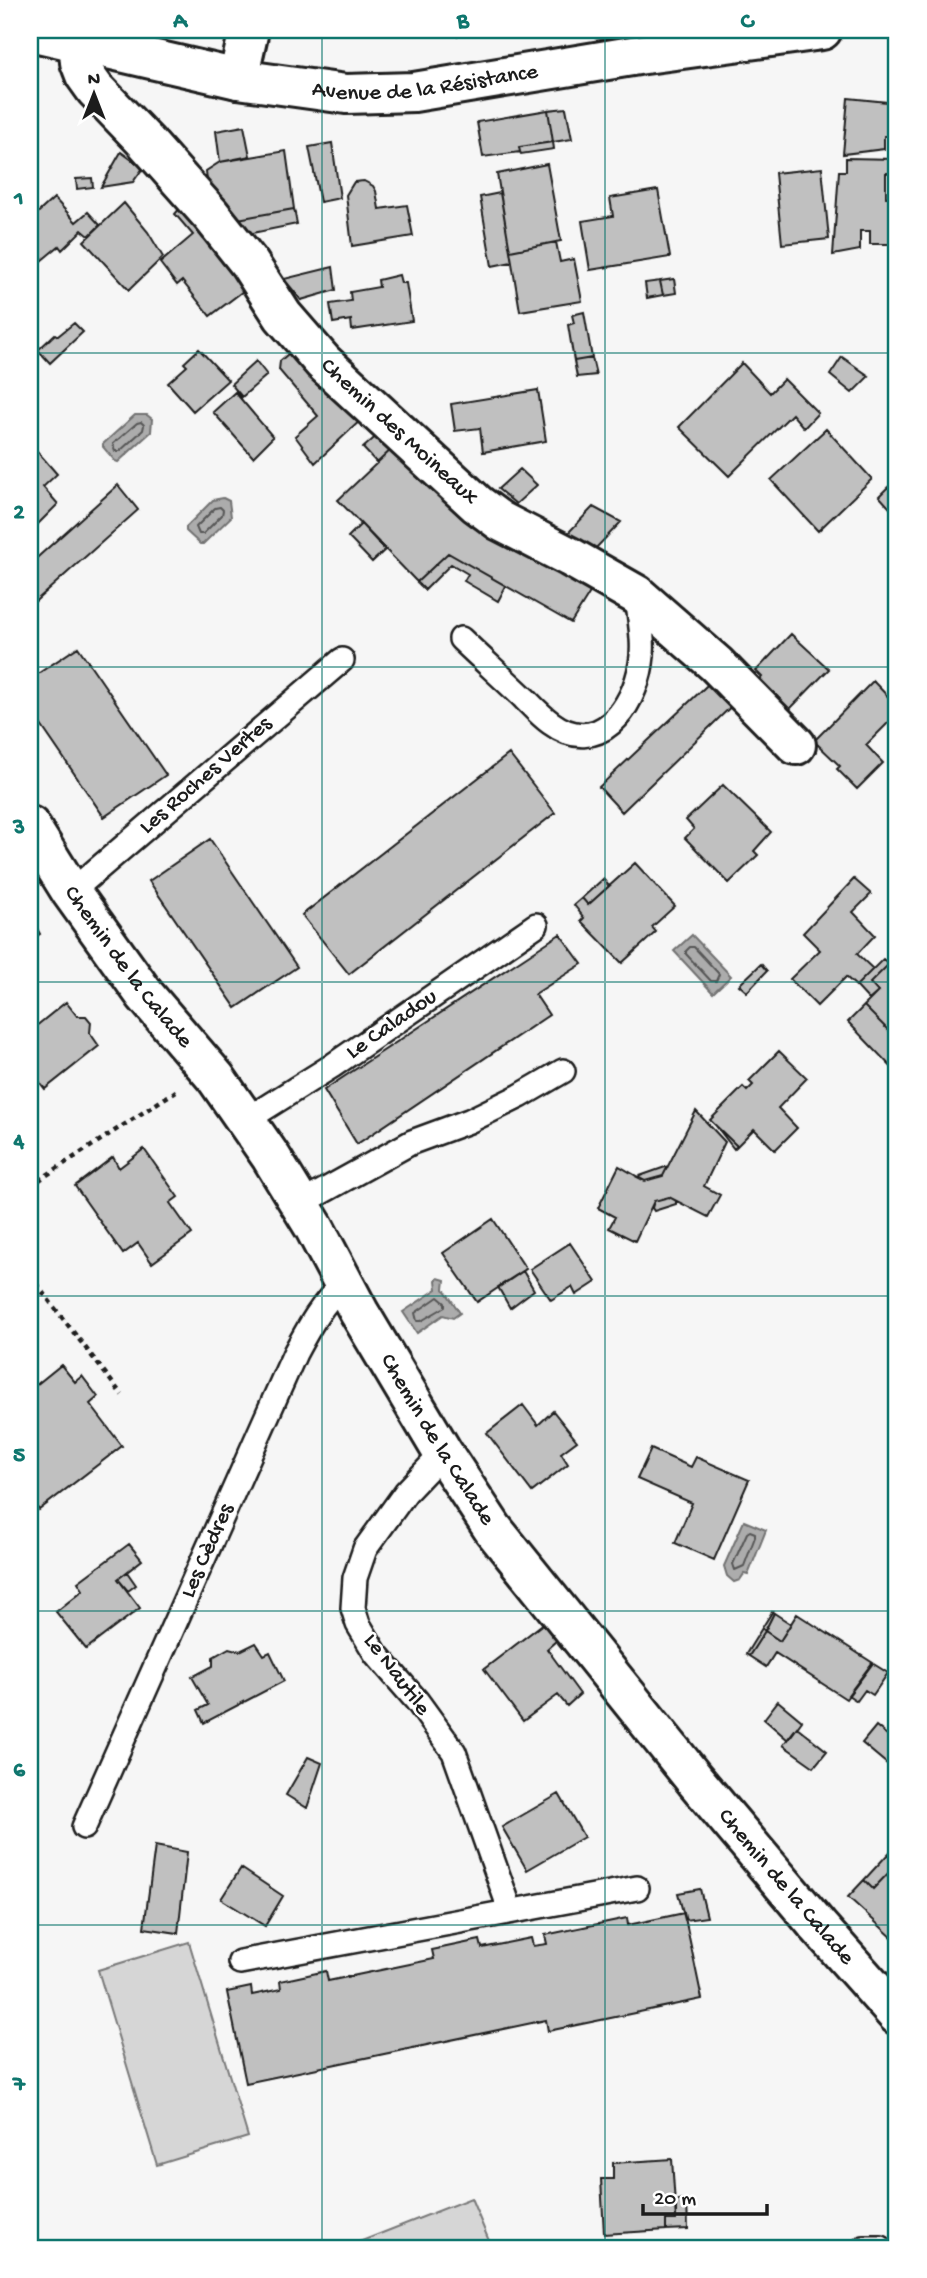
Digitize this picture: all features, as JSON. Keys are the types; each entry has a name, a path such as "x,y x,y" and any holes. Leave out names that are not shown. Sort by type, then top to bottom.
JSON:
{"street":[{"path":"237,79 248,30"},
{"name":"Avenue de la Résistance","path":"30,31 237,79 346,94 414,92 652,53 822,30"},
{"name":"Chemin des Moineaux","path":"78,42 80,62 95,89 211,215 249,263 283,316 323,362 477,505 500,521 637,595 716,664 796,745"},
{"name":"Chemin de la Calade","path":"30,826 71,892 145,995 209,1070 246,1120 300,1204 443,1453 493,1529 695,1780 809,1916 897,2015"}],"lane":[{"path":"461,639 551,723 574,734 593,734 605,730 635,688 642,653 637,595"},
{"name":"Les Roches Vertes","path":"71,892 342,660"},
{"name":"Le Caladou","path":"246,1120 332,1066 536,925"},
{"path":"300,1204 412,1142 470,1121 562,1071"},
{"name":"Les Cèdres","path":"84,1827 295,1353 331,1295 344,1283"},
{"name":"Le Nautile","path":"443,1453 406,1493 365,1549 355,1578 353,1608 358,1624 376,1654 417,1701 454,1752 506,1898 508,1912"},
{"path":"240,1962 638,1888"},
{"path":"864,2248 881,2248"}],"path":[{"path":"30,1186 209,1070"},
{"path":"30,1276 122,1395"}],"shaded area":[{"path":"189,1942 248,2137 157,2165 98,1970"},
{"path":"471,2198 492,2248 344,2248"}],"water":[{"path":"135,415 147,415 152,419 151,432 118,462 115,461 103,444"},
{"path":"223,498 229,501 231,517 200,544 186,531 186,527 213,500"},
{"path":"692,935 731,976 713,993 674,951"},
{"path":"438,1278 445,1280 444,1289 460,1313 453,1318 443,1315 417,1333 403,1312 437,1289"},
{"path":"744,1521 766,1530 748,1575 744,1574 740,1580 734,1582 727,1576 724,1566"}],"building":[{"path":"224,30 238,30 235,42 222,38"},
{"path":"433,30 458,30 458,36 433,36"},
{"path":"848,98 897,103 897,136 884,136 884,149 843,154"},
{"path":"566,108 572,139 553,142 548,110"},
{"path":"548,110 553,142 519,147 520,152 483,157 477,122"},
{"path":"244,126 250,156 220,162 216,131"},
{"path":"553,142 554,149 520,152 519,147"},
{"path":"332,143 340,198 320,202 309,147"},
{"path":"286,151 294,209 238,219 208,189 206,171 220,162"},
{"path":"121,152 143,168 133,182 101,187"},
{"path":"846,158 897,159 897,173 886,173 886,197 897,197 894,244 870,244 870,231 860,231 860,250 833,255 839,171 846,171"},
{"path":"547,164 561,241 510,251 497,174"},
{"path":"822,168 829,239 782,244 775,173"},
{"path":"92,178 93,187 77,189 76,179"},
{"path":"364,181 376,191 379,209 407,205 413,236 352,246 346,195 354,182"},
{"path":"658,190 670,257 590,270 582,221 613,216 610,198"},
{"path":"500,193 512,262 492,266 480,197"},
{"path":"54,198 76,222 88,212 100,225 89,236 82,230 62,250 59,246 41,261 30,251 30,220"},
{"path":"185,202 251,285 210,316 182,281 177,285 160,263 193,235 175,214"},
{"path":"124,203 148,232 163,257 129,290 84,241"},
{"path":"294,209 297,224 248,234 238,219"},
{"path":"897,228 897,252 892,250"},
{"path":"556,242 560,262 574,259 582,301 520,311 510,251"},
{"path":"333,267 336,290 301,300 284,279"},
{"path":"399,275 401,283 406,283 412,321 352,330 351,320 333,323 330,304 351,301 350,292 379,287 378,280"},
{"path":"674,279 676,293 663,295 660,281"},
{"path":"660,281 663,295 647,298 645,283"},
{"path":"584,312 592,358 574,361 568,325 574,323 572,315"},
{"path":"74,323 83,332 50,363 38,350 55,334 58,336"},
{"path":"296,347 363,418 315,463 295,436 318,416 279,370 280,361"},
{"path":"199,349 228,380 193,411 168,383 187,366 184,363"},
{"path":"842,357 869,376 852,393 830,375"},
{"path":"592,358 596,375 577,377 574,361"},
{"path":"256,361 267,375 242,397 231,384"},
{"path":"742,363 770,393 784,379 818,413 804,428 792,414 729,476 679,427"},
{"path":"538,390 546,441 483,452 480,428 455,431 451,404"},
{"path":"235,392 273,437 253,457 213,412"},
{"path":"826,429 872,479 818,531 771,480"},
{"path":"381,432 397,444 377,463 363,448"},
{"path":"30,443 57,474 43,487 58,504 30,532"},
{"path":"397,444 594,586 571,623 448,553 417,582 338,500"},
{"path":"520,469 537,485 516,504 498,489"},
{"path":"118,485 138,510 30,606 30,564"},
{"path":"888,487 897,496 897,516 879,496"},
{"path":"593,507 621,522 595,549 568,533"},
{"path":"361,524 385,550 372,562 348,537"},
{"path":"448,553 506,586 498,601 464,581 468,574 451,564 425,590 417,582"},
{"path":"791,634 829,669 786,713 756,684 762,677 756,671"},
{"path":"78,647 166,775 104,817 30,709 30,679"},
{"path":"720,673 743,695 622,812 599,787"},
{"path":"873,681 897,706 897,714 866,745 883,763 857,789 837,769 840,766 814,741"},
{"path":"509,754 555,813 349,974 302,915"},
{"path":"723,785 771,832 754,851 758,855 729,883 685,838 694,829 686,820"},
{"path":"210,839 297,967 236,1008 149,881"},
{"path":"635,863 675,906 652,927 656,932 622,963 581,921 584,918 574,905 582,898 588,905"},
{"path":"603,879 609,886 588,905 582,898"},
{"path":"854,879 871,894 853,912 875,935 857,954 873,969 856,986 846,977 817,1006 790,979 820,950 803,933"},
{"path":"30,916 40,934 30,941"},
{"path":"560,934 582,964 535,994 549,1015 357,1144 324,1090"},
{"path":"883,959 889,964 870,983 878,992 869,1000 856,986"},
{"path":"761,964 767,971 747,992 739,985"},
{"path":"889,964 897,973 897,1039 864,1006 878,992 870,983"},
{"path":"66,1002 77,1016 86,1016 91,1022 90,1033 99,1046 45,1089 30,1070 30,1031"},
{"path":"864,1006 897,1039 897,1073 848,1022"},
{"path":"779,1051 807,1078 778,1108 797,1128 775,1150 754,1129 737,1146 710,1120 743,1087 747,1091 753,1085 749,1081"},
{"path":"696,1111 725,1142 704,1186 720,1195 708,1217 669,1197 654,1201 635,1241 609,1228 615,1217 598,1208 619,1166 645,1181 663,1176"},
{"path":"716,1126 737,1146 734,1149"},
{"path":"144,1149 178,1197 170,1203 192,1234 152,1263 138,1243 123,1254 75,1186 113,1157 119,1168"},
{"path":"668,1166 663,1176 645,1181 637,1177"},
{"path":"669,1197 676,1201 676,1204 654,1211 654,1201"},
{"path":"493,1219 526,1269 477,1302 443,1253"},
{"path":"570,1243 596,1282 576,1295 572,1287 551,1300 530,1269"},
{"path":"523,1271 534,1290 510,1308 498,1287"},
{"path":"61,1365 75,1382 82,1376 98,1397 90,1404 122,1446 39,1510 30,1498 30,1390"},
{"path":"523,1405 538,1425 553,1411 577,1441 561,1453 568,1464 532,1492 487,1433"},
{"path":"651,1449 691,1467 696,1457 749,1480 714,1560 675,1543 692,1503 637,1479"},
{"path":"129,1544 142,1560 118,1579 140,1608 86,1649 56,1612 83,1590 78,1582"},
{"path":"127,1572 136,1585 128,1591 118,1579"},
{"path":"772,1612 774,1613 765,1631 762,1628"},
{"path":"774,1613 791,1624 780,1641 765,1631"},
{"path":"797,1614 873,1663 846,1699 775,1653 766,1667 749,1656 765,1631 780,1641"},
{"path":"544,1623 557,1640 547,1649 580,1694 567,1706 558,1695 523,1721 484,1669"},
{"path":"762,1628 765,1631 749,1656 746,1654"},
{"path":"256,1643 264,1655 270,1652 284,1681 204,1723 198,1710 208,1705 192,1677 213,1666 213,1657 229,1648 240,1651"},
{"path":"872,1663 888,1673 873,1695 865,1690 857,1701 848,1695"},
{"path":"778,1701 802,1721 788,1740 764,1719"},
{"path":"876,1726 897,1743 897,1763 893,1769 862,1743"},
{"path":"797,1727 827,1751 814,1767 783,1745"},
{"path":"308,1757 322,1763 307,1808 286,1795"},
{"path":"559,1794 584,1837 527,1870 502,1827"},
{"path":"897,1844 897,1861 888,1854"},
{"path":"155,1846 187,1852 178,1933 144,1928"},
{"path":"888,1854 897,1864 873,1889 864,1880"},
{"path":"897,1864 895,1940 848,1897 864,1880 873,1889"},
{"path":"241,1868 283,1896 265,1926 221,1899"},
{"path":"700,1889 707,1917 685,1920 678,1893"},
{"path":"684,1913 702,1999 548,2031 546,2020 246,2083 227,1992 251,1987 252,1995 281,1989 280,1981 326,1971 328,1981 434,1959 432,1950 480,1940 482,1948 531,1938 533,1946 547,1944 545,1935 627,1918 628,1925"},
{"path":"672,2159 676,2220 666,2220 666,2230 604,2234 601,2179 613,2179 613,2163"},
{"path":"687,2200 688,2229 666,2230 666,2220 676,2220 676,2201"}]}
